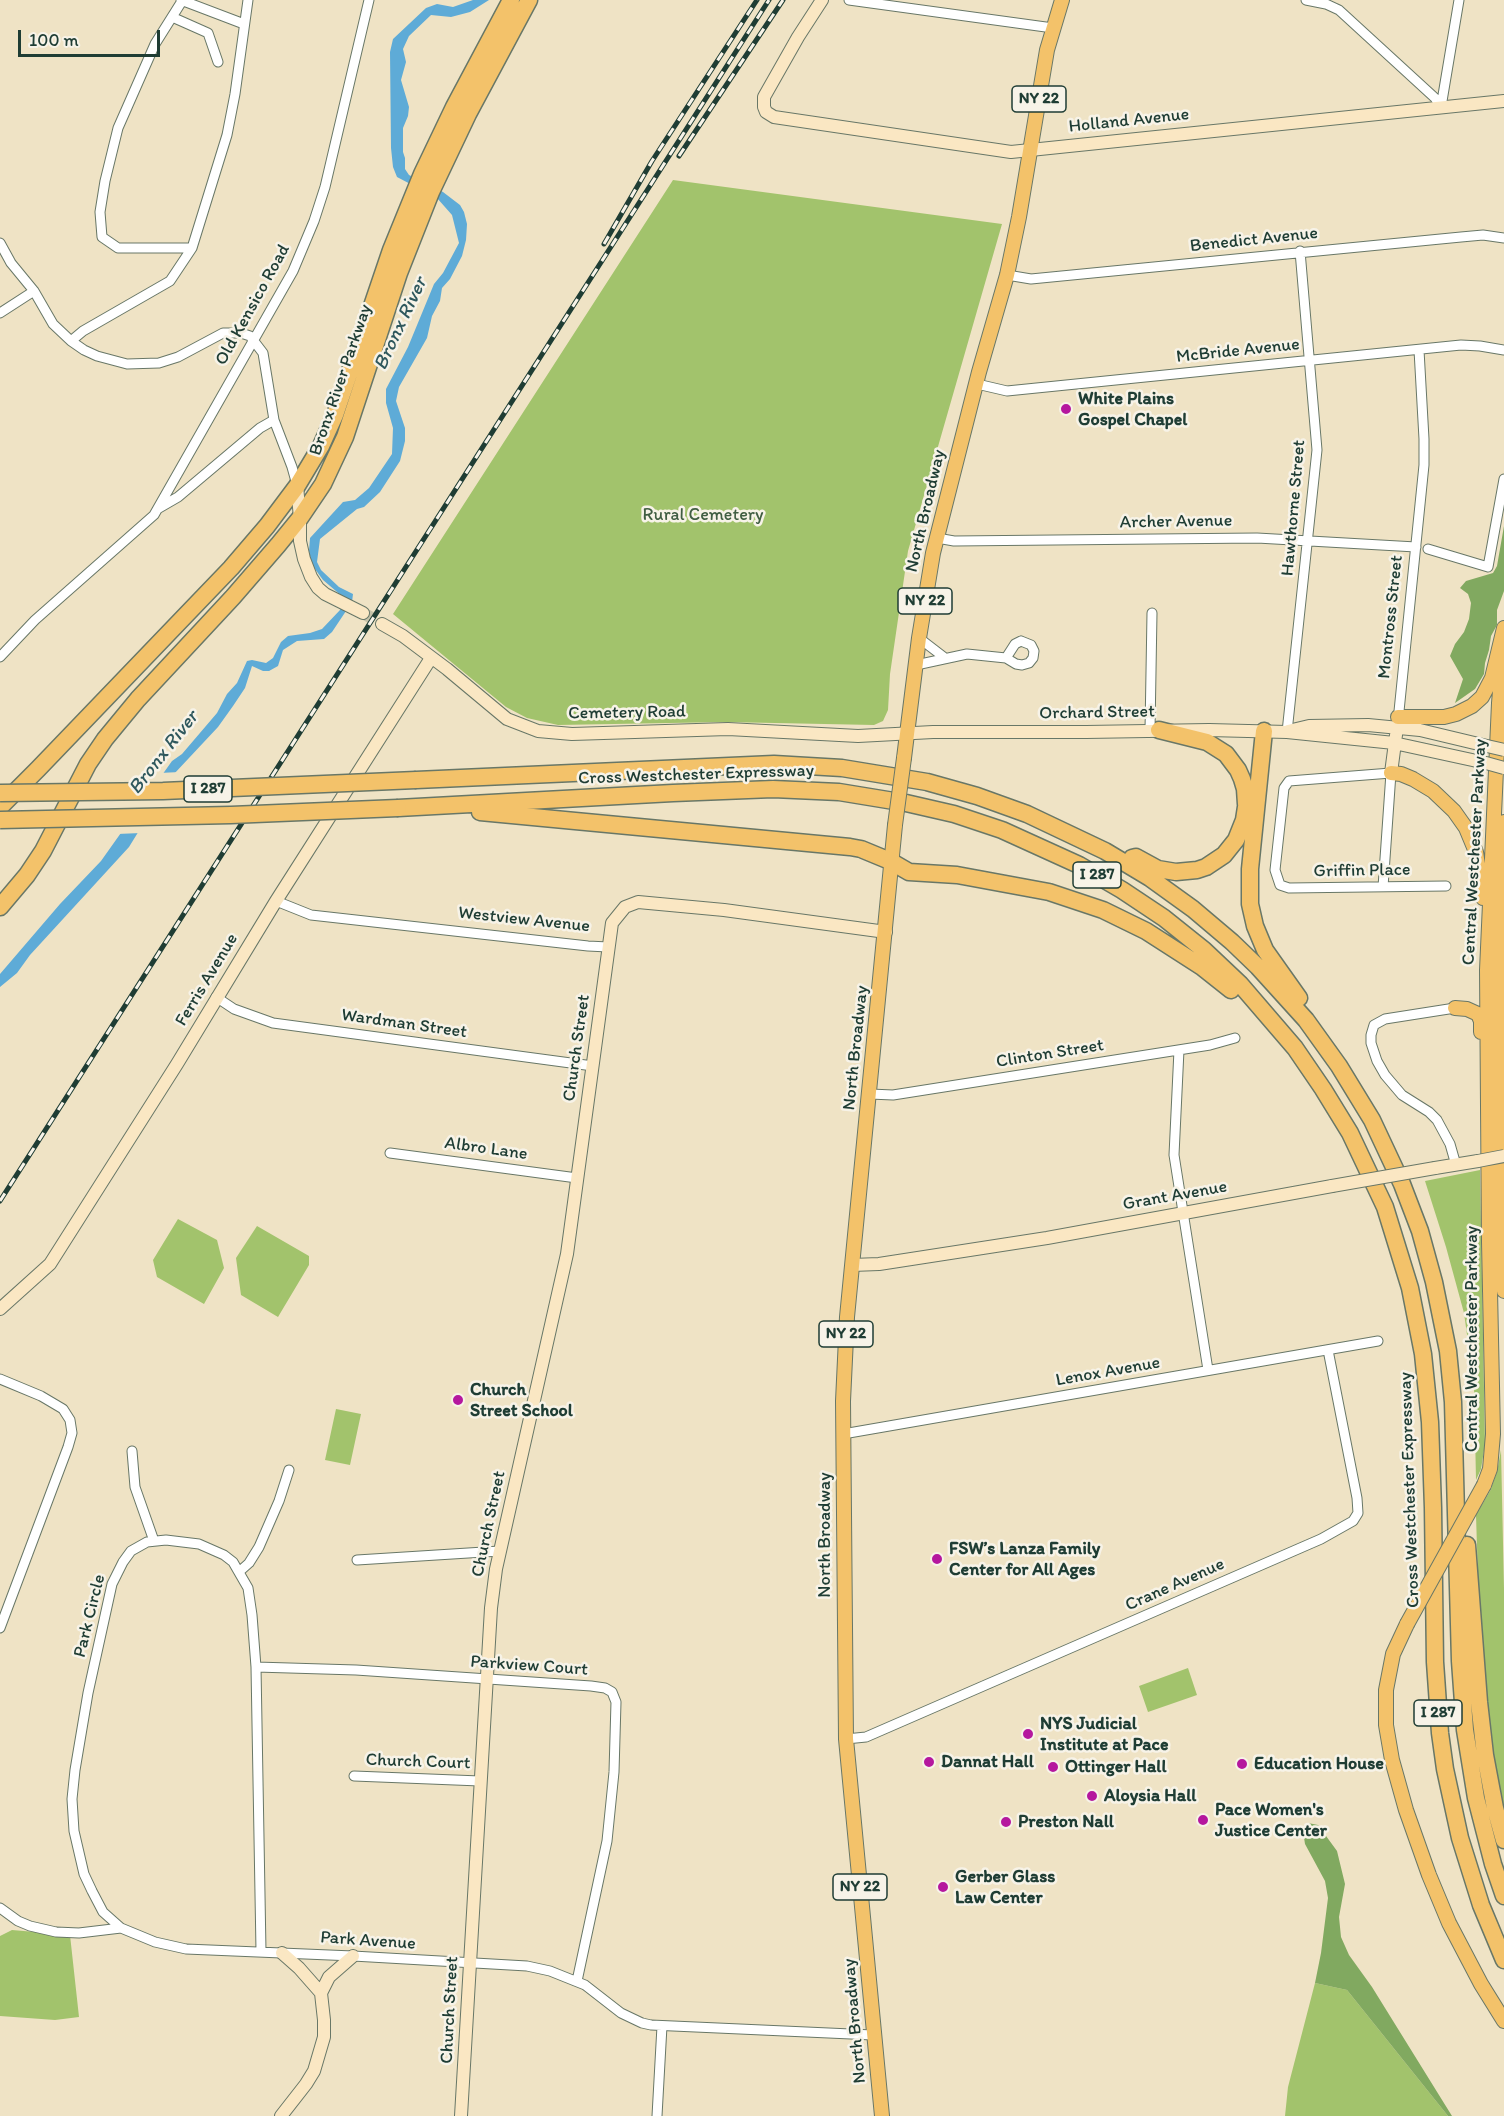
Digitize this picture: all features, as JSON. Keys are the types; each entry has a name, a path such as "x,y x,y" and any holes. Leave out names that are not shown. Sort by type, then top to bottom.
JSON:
{"highway":[{"name":"Bronx River Parkway","path":"0,807 231,568 273,519 297,486 321,446 338,407 385,267 429,177 453,107 511,0"},
{"name":"Bronx River Parkway","path":"429,177 472,106 529,0"},
{"name":"Bronx River Parkway","path":"0,907 44,851 88,764 110,732 245,584 300,518 322,484 345,437 397,281 419,199"},
{"path":"1154,730 1207,742 1226,754 1242,779 1246,810"},
{"path":"1119,859 1136,857 1158,868 1176,872 1206,867 1224,855 1241,831 1260,731"},
{"path":"1260,731 1250,869 1250,904 1255,926 1265,950 1303,1002 1306,1020"},
{"name":"Cross Westchester Expressway","path":"0,793 227,789 756,764 842,768 910,778 977,796 1051,824 1119,859 1164,888 1219,931 1264,973 1306,1020 1339,1066 1372,1120 1396,1169 1414,1215 1430,1265 1442,1316 1452,1385 1460,1661 1465,1730 1476,1798 1504,1896"},
{"name":"Cross Westchester Expressway","path":"0,820 210,816 781,789 824,791 873,796 954,814 1010,833 1064,857 1108,881 1157,913 1197,944 1240,984 1274,1022 1314,1075 1350,1133 1376,1185 1402,1256 1414,1304 1429,1413 1435,1662 1445,1769 1470,1872 1504,1960"},
{"path":"404,808 499,814 850,847 890,861 909,872 957,875 1049,892 1082,902 1126,920 1185,954 1238,997 1314,1075"},
{"path":"1455,1455 1467,1542 1485,1755 1495,1808 1504,1840"}],"main road":[{"name":"North Broadway","path":"882,2116 846,1739 843,1434 846,1324 886,932 890,861 919,638 937,538 976,384 1007,275 1032,148 1047,50 1062,0"},
{"path":"1398,722 1444,717 1472,706 1482,697 1492,678 1504,628"},
{"name":"Central Westchester Parkway","path":"1504,644 1499,703 1488,958 1504,1291"},
{"path":"1391,773 1413,779 1432,791 1454,811 1466,828 1476,852 1482,897 1489,910"},
{"name":"Central Westchester Parkway","path":"1504,822 1502,928 1493,1089 1493,1434 1490,1469 1484,1485 1407,1624 1394,1654 1386,1689 1386,1725 1392,1760 1429,1875 1449,1923 1481,1984 1504,2021"},
{"path":"1455,1008 1471,1002 1478,996 1481,972 1488,958"},
{"path":"1455,1008 1471,1010 1479,1017 1493,1089"},
{"path":"1493,1089 1504,1026"}],"street":[{"path":"71,341 83,331 170,281 192,248 227,135 248,0"},
{"name":"Old Kensico Road","path":"0,657 35,620 148,522 159,508 293,271 314,221 325,187 369,0"},
{"name":"Holland Avenue","path":"822,0 764,96 766,112 774,117 1011,152 1032,148 1504,101"},
{"path":"849,0 1053,28"},
{"path":"1306,0 1327,2 1339,10 1436,98 1441,107"},
{"path":"1441,107 1459,0"},
{"path":"192,248 118,248 102,237 100,212 105,181 118,128 155,44 182,1 244,24"},
{"path":"212,12 208,33 218,62"},
{"path":"172,17 208,33"},
{"name":"Benedict Avenue","path":"1007,275 1031,279 1483,235 1504,238"},
{"path":"0,243 11,263 34,291 53,324 84,351 97,356 119,362 159,363 178,357 227,332 241,333 254,339 263,353 274,420 297,486 300,541 304,559 318,588 358,610"},
{"name":"Hawthorne Street","path":"1287,732 1317,450 1300,252"},
{"path":"0,313 34,291"},
{"name":"McBride Avenue","path":"976,384 1007,391 1461,345 1504,350"},
{"name":"Montross Street","path":"1383,887 1391,773 1424,456 1419,350"},
{"name":"Old Kensico Road","path":"159,508 178,497 260,428 274,420"},
{"path":"1428,549 1488,567 1504,479"},
{"name":"Archer Avenue","path":"937,538 954,541 1246,538 1416,547"},
{"path":"1152,614 1154,730"},
{"name":"Cemetery Road","path":"382,624 403,636 447,669 507,719 538,731 572,734 728,729 858,736 907,734"},
{"path":"919,638 945,658"},
{"path":"916,664 967,654 1006,658"},
{"name":"Ferris Avenue","path":"0,1309 50,1264 177,1064 276,901 431,658"},
{"path":"1398,722 1431,733 1504,750"},
{"name":"Orchard Street","path":"1287,732 1300,727 1398,722"},
{"name":"Orchard Street","path":"907,734 1154,730 1287,732 1394,743 1504,768"},
{"name":"Griffin Place","path":"1391,773 1289,781 1284,788 1275,870 1280,885 1289,888 1446,886"},
{"name":"Westview Avenue","path":"276,901 311,915 588,946 608,947 615,918 625,907 638,902 886,932"},
{"name":"Church Street","path":"461,2116 490,1608 500,1551 562,1279 608,947"},
{"name":"Wardman Street","path":"216,997 234,1009 273,1023 593,1066"},
{"path":"1455,1008 1385,1019 1374,1025 1371,1035 1377,1061 1385,1075 1402,1095 1429,1112 1437,1120 1450,1144 1456,1165"},
{"name":"Clinton Street","path":"870,1094 893,1095 1210,1046 1235,1038"},
{"path":"1179,1050 1174,1155 1208,1370"},
{"name":"Albro Lane","path":"390,1153 577,1178"},
{"name":"Grant Avenue","path":"852,1265 879,1264 1182,1214 1504,1156"},
{"name":"Lenox Avenue","path":"843,1434 1378,1341"},
{"name":"Crane Avenue","path":"846,1739 866,1737 1321,1539 1353,1521 1358,1513 1357,1498 1328,1350"},
{"path":"0,1379 41,1396 63,1409 70,1420 71,1429 69,1448 0,1628"},
{"path":"132,1451 135,1487 154,1541 199,1544 224,1555 240,1571 248,1588 256,1667 261,1951"},
{"path":"240,1571 249,1563 259,1547 279,1501 289,1470"},
{"name":"Park Circle","path":"121,1928 103,1912 84,1874 74,1831 72,1799 88,1693 112,1584 131,1551 147,1542 154,1541"},
{"path":"357,1560 500,1551"},
{"name":"Parkview Court","path":"256,1667 356,1670 591,1686 609,1690 615,1696 614,1772 608,1841 577,1981"},
{"name":"Church Court","path":"354,1776 480,1781"},
{"name":"Park Avenue","path":"0,1908 18,1921 56,1932 79,1933 121,1928 155,1942 186,1949 527,1966 550,1971 577,1981 621,2013 642,2023 662,2026 873,2035"},
{"path":"0,1922 9,1914"},
{"path":"282,1953 321,1993"},
{"path":"281,2116 314,2071 324,2037 321,1993 329,1977 353,1956"},
{"path":"657,2116 662,2026"}],"green space":[{"name":"Rural Cemetery","path":"673,180 1002,224 908,551 890,674 888,710 883,721 874,725 725,722 558,725 527,718 506,707 393,614"},
{"path":"1504,526 1504,591 1497,610 1497,625 1491,636 1484,674 1475,689 1455,703 1463,679 1450,656 1464,632 1469,619 1471,603 1468,594 1460,588 1466,581 1493,573 1497,566"},
{"path":"1480,1170 1485,1444 1481,1469 1476,1480 1474,1385 1464,1313 1425,1181"},
{"path":"178,1219 217,1240 224,1268 204,1304 157,1277 153,1260"},
{"path":"257,1226 309,1256 309,1265 278,1317 241,1295 236,1258"},
{"path":"336,1409 361,1414 350,1465 325,1460"},
{"path":"1501,1450 1504,1589 1504,1819 1488,1727 1479,1611 1476,1515 1490,1491 1497,1472"},
{"path":"1188,1668 1197,1695 1148,1712 1139,1686"},
{"path":"1308,1823 1318,1825 1337,1851 1345,1884 1339,1917 1341,1937 1349,1955 1372,1987 1452,2116 1448,2116 1347,1990 1315,1983 1328,1898 1325,1881 1305,1844 1303,1831"},
{"path":"12,1930 70,1935 79,2017 55,2020 0,2016 0,1936"},
{"path":"1315,1983 1347,1990 1448,2116 1285,2116 1288,2087"}],"water":[{"path":"473,0 489,0 470,12 451,17 431,15 409,36 403,49 406,62 401,80 409,107 403,128 405,169 409,175 443,192 460,205 467,224 466,240 462,256 450,279 442,288 440,301 432,316 427,338 399,387 396,401 405,428 405,441 400,461 380,492 364,507 357,509 320,539 317,562 321,570 339,587 353,594 352,602 332,632 324,639 297,641 283,650 278,666 269,671 252,666 245,688 233,706 218,727 174,774 129,847 30,955 17,973 0,987 0,974 60,904 101,861 172,761 182,754 217,713 227,694 237,683 247,661 266,663 273,658 281,642 288,636 322,629 340,610 343,597 323,580 312,565 309,551 310,538 343,502 355,500 369,488 392,454 393,428 386,403 386,389 408,347 434,284 443,273 459,243 452,215 437,198 397,177 393,167 390,52 393,39 426,8 437,4 453,7"}],"pier":[{"path":"180,772 141,833 117,834 159,773"}],"tunnel":[{"path":"363,613 382,624"}],"railway":[{"path":"604,244 652,161 757,0"},
{"path":"0,1201 769,0"},
{"path":"679,156 783,0"}],"place":[{"name":"White Plains Gospel Chapel","path":"1066,409"},
{"name":"Church Street School","path":"458,1400"},
{"name":"FSW’s Lanza Family Center for All Ages","path":"937,1559"},
{"name":"NYS Judicial Institute at Pace","path":"1028,1734"},
{"name":"Dannat Hall","path":"929,1762"},
{"name":"Education House","path":"1242,1764"},
{"name":"Ottinger Hall","path":"1053,1767"},
{"name":"Aloysia Hall","path":"1092,1796"},
{"name":"Pace Women's Justice Center","path":"1203,1820"},
{"name":"Preston Nall","path":"1006,1822"},
{"name":"Gerber Glass Law Center","path":"943,1887"}],"water label":[{"name":"Bronx River","path":"401,324"},
{"name":"Bronx River","path":"164,753"}]}
